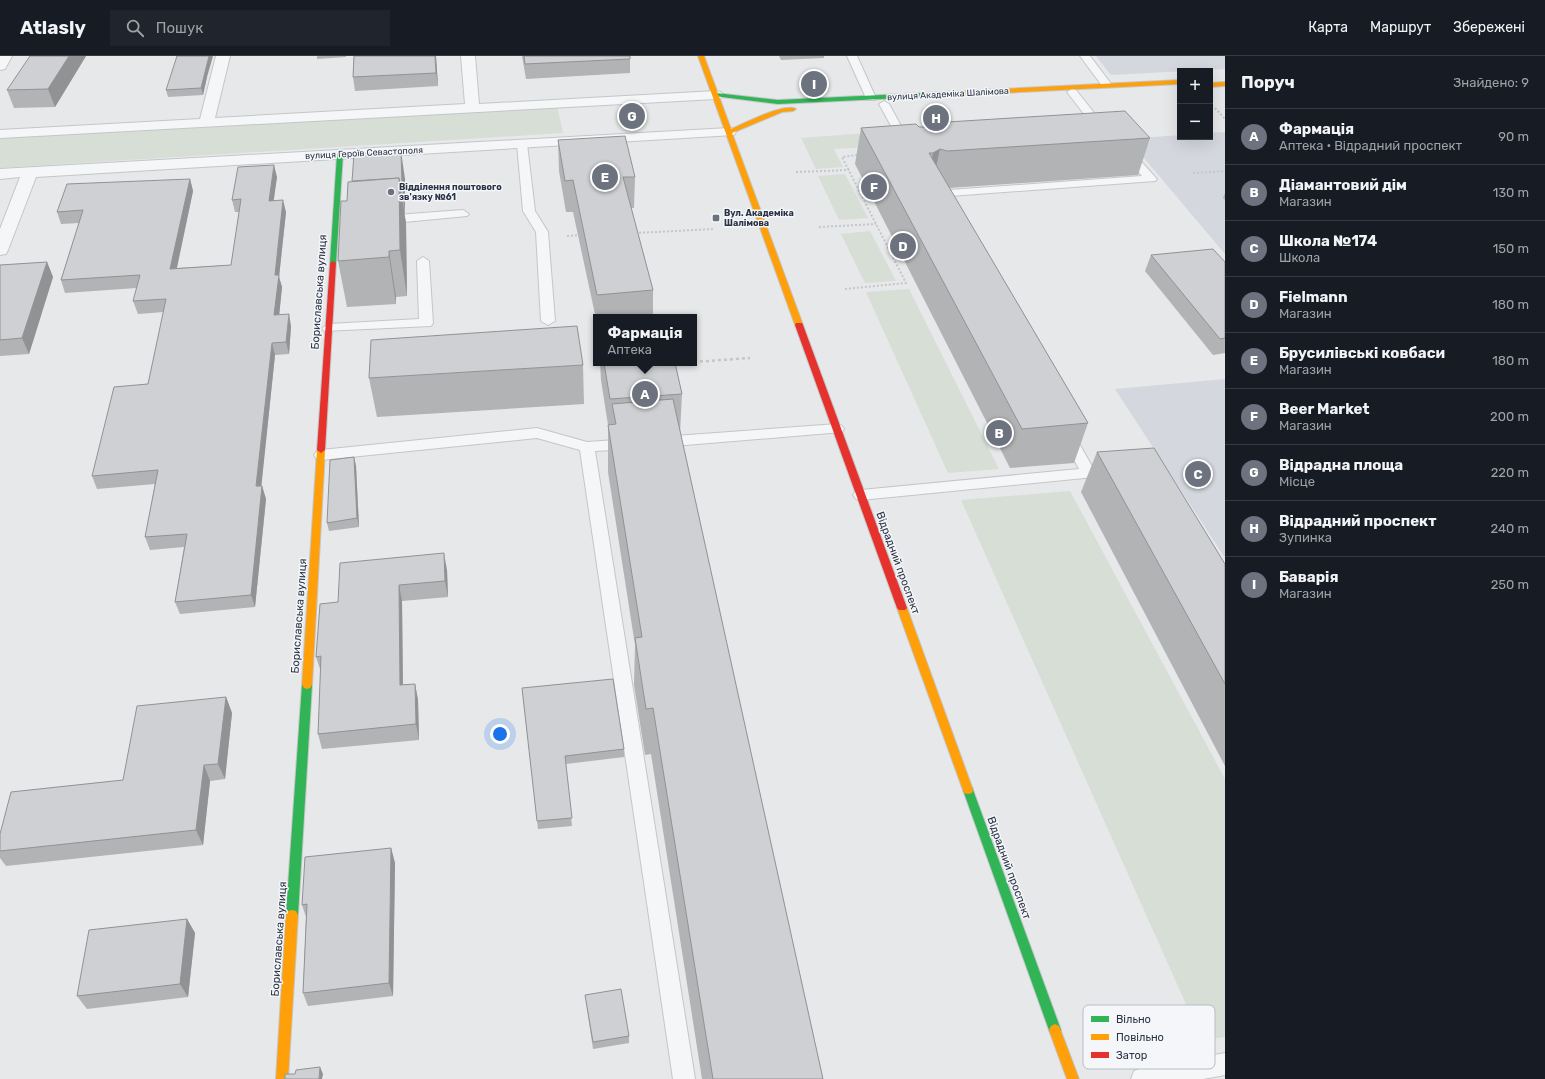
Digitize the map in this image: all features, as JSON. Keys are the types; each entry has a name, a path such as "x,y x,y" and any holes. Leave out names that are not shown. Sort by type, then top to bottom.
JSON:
{"street":[{"path":"0,66 5,56"},
{"path":"206,123 223,56"},
{"path":"468,56 472,108"},
{"name":"Відрадний проспект","path":"701,56 1073,1079"},
{"path":"1213,80 1225,79"},
{"name":"вулиця Академіка Шалімова","path":"716,95 778,102 1177,82"},
{"path":"1213,85 1225,84"},
{"name":"вулиця Академіка Шалімова","path":"729,132 781,110 1177,87"},
{"path":"0,134 716,95"},
{"name":"вулиця Героїв Севастополя","path":"0,174 729,132"},
{"name":"Бориславська вулиця","path":"282,1079 329,328 340,223 340,154"},
{"path":"0,250 30,172"}],"lane":[{"path":"852,56 871,98"},
{"path":"1085,56 1107,85"},
{"path":"1072,92 1090,116 1110,134"},
{"path":"884,104 911,152"},
{"path":"522,144 529,211 542,232 548,321"},
{"path":"943,208 934,192 1151,180 1120,145"},
{"path":"367,221 463,214"},
{"path":"329,328 426,323 423,261"},
{"path":"1062,424 1089,473"},
{"path":"321,455 537,434 587,447 837,429"},
{"path":"587,447 684,1079"},
{"path":"860,495 1127,470"},
{"path":"1215,1066 1225,1064"},
{"path":"1142,1079 1197,1069"}],"path":[{"path":"1215,108 1225,118"},
{"path":"845,289 906,283 842,156 865,155"},
{"path":"796,172 849,170"},
{"path":"1193,173 1225,171"},
{"path":"819,227 876,224"},
{"path":"628,233 714,229"},
{"path":"542,237 589,235"},
{"path":"697,362 750,358"}],"shaded area":[{"path":"1096,56 1225,56 1225,69 1177,68 1177,72 1111,75"},
{"path":"557,106 563,133 0,168 0,137"},
{"path":"893,131 901,145 834,149 843,167 816,169 801,138"},
{"path":"1225,132 1225,254 1128,139 1177,135 1177,140 1213,140 1213,133"},
{"path":"845,174 868,218 839,220 818,176"},
{"path":"870,231 896,281 865,283 841,234"},
{"path":"909,289 999,469 948,473 866,292"},
{"path":"1225,379 1225,558 1115,389"},
{"path":"1070,491 1225,779 1225,1037 1215,1038 1215,1005 1186,1005 961,500"}],"building":[{"path":"30,56 69,56 48,89 7,90"},
{"path":"177,56 209,56 201,88 166,90"},
{"path":"354,56 435,56 436,73 353,77"},
{"path":"524,56 630,56 630,59 525,64"},
{"path":"1125,111 1150,138 947,151 940,149 933,153 929,153 1088,423 1022,429 861,128 916,124 919,127 927,127 931,123"},
{"path":"625,136 635,177 623,177 653,290 597,295 573,180 565,181 558,140"},
{"path":"401,151 402,184 400,184 399,178 352,181 354,154"},
{"path":"274,165 269,201 283,200 275,275 279,275 274,315 289,314 286,342 272,343 256,486 262,486 251,595 175,602 187,534 145,537 158,470 92,476 114,387 148,384 166,299 133,301 140,275 61,280 83,210 57,212 67,184 190,179 170,269 231,265 241,199 232,200 238,167"},
{"path":"399,178 400,250 389,251 389,257 338,261 341,201 347,201 348,182"},
{"path":"1213,249 1225,262 1225,338 1220,339 1151,255"},
{"path":"47,262 22,338 0,340 0,265"},
{"path":"577,326 583,365 369,378 371,340"},
{"path":"604,366 676,366 682,394 610,399"},
{"path":"673,399 823,1079 713,1079 653,708 646,709 635,638 642,637 608,425 616,424 612,404"},
{"path":"1154,448 1225,564 1225,684 1097,452"},
{"path":"354,457 357,518 327,523 330,460"},
{"path":"444,553 445,581 399,585 400,685 415,684 416,724 318,734 321,656 316,657 320,604 338,602 340,563"},
{"path":"613,679 624,749 565,756 572,818 537,821 522,688"},
{"path":"226,697 218,764 204,765 196,830 0,851 0,834 11,792 123,780 137,706"},
{"path":"391,848 389,983 303,993 307,904 302,905 305,857"},
{"path":"187,919 180,984 77,996 89,930"},
{"path":"621,989 629,1036 593,1042 585,995"},
{"path":"320,1067 319,1079 285,1079 285,1074 295,1074 296,1070"}],"traffic: fast":[{"path":"716,95 778,102 923,95"},
{"path":"333,263 340,154"},
{"path":"292,915 307,685"},
{"path":"968,790 1055,1030"}],"traffic: slow":[{"path":"701,56 799,325"},
{"path":"923,95 1177,82"},
{"path":"1213,85 1225,84"},
{"path":"729,132 781,110 793,109"},
{"path":"307,685 321,450"},
{"path":"902,608 968,790"},
{"path":"282,1079 292,915"},
{"path":"1055,1030 1073,1079"}],"traffic: jam":[{"path":"321,450 333,263"},
{"path":"799,325 902,608"}],"place":[{"name":"Баварія","path":"814,84"},
{"name":"Відрадна площа","path":"632,116"},
{"name":"Відрадний проспект","path":"936,118"},
{"name":"Брусилівські ковбаси","path":"605,177"},
{"name":"Beer Market","path":"874,187"},
{"name":"Відділення поштового зв'язку №61","path":"391,192"},
{"name":"Вул. Академіка Шалімова","path":"716,218"},
{"name":"Fielmann","path":"903,246"},
{"name":"Фармація","path":"645,394"},
{"name":"Діамантовий дім","path":"999,433"},
{"name":"Школа №174","path":"1198,474"}]}
